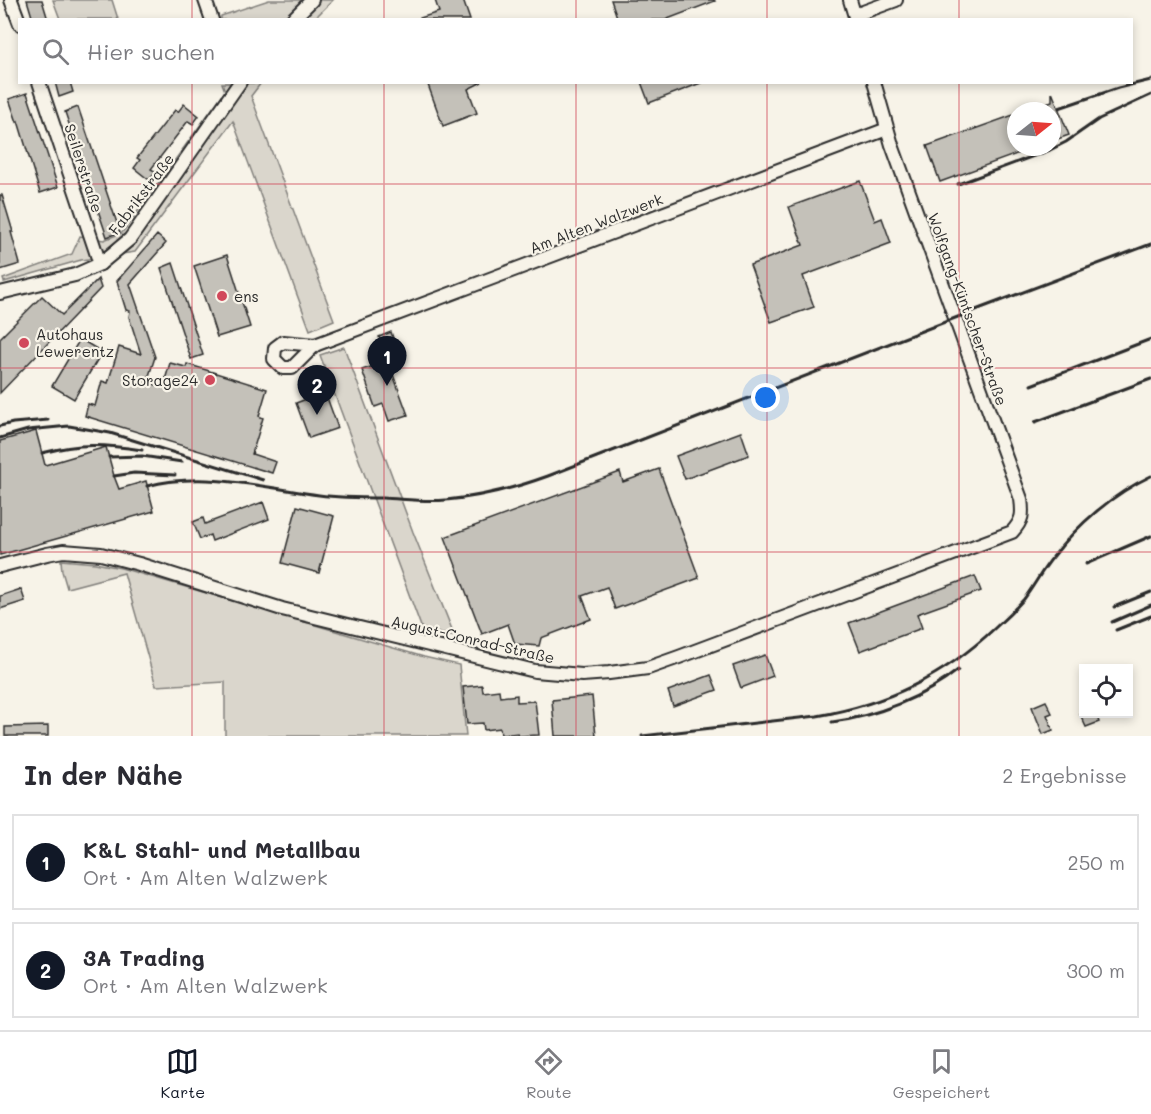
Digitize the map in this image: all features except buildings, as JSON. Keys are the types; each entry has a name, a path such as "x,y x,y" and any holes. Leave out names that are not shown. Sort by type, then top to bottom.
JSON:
{"street":[{"path":"11,0 18,19"},
{"path":"205,0 211,18"},
{"path":"294,18 312,0"},
{"path":"850,0 856,17 896,0"},
{"name":"Seilerstraße","path":"40,84 100,264"},
{"name":"Fabrikstraße","path":"0,293 75,275 100,264 130,238 239,84"},
{"name":"Wolfgang-Küntscher-Straße","path":"875,84 887,129 1021,499 1023,512 1019,524 1012,532 1001,537"},
{"name":"Am Alten Walzwerk","path":"315,345 887,129"},
{"name":"August-Conrad-Straße","path":"0,567 63,551 101,554 282,609 535,671 582,675 648,668 1001,537"}],"shaded area":[{"path":"53,0 112,0 118,18 60,18"},
{"path":"269,0 333,0 315,18 221,18 221,16"},
{"path":"222,84 260,84 251,96 334,320 310,330 233,121 135,252 81,260 4,282 3,279 72,254 80,236 104,240 122,233 225,91"},
{"path":"344,347 455,637 422,629 320,355"},
{"path":"61,560 121,568 424,657 459,665 466,736 225,736 225,682 156,686 124,573 67,588"}],"railway":[{"path":"1061,107 1118,88 1151,80"},
{"path":"958,184 1050,150 1099,119 1151,95"},
{"path":"147,486 168,482 211,480 335,497 430,501 459,499 498,491 548,476 1151,244"},
{"path":"1031,385 1151,339"},
{"path":"1035,422 1151,379"},
{"path":"0,426 48,420"},
{"path":"0,438 28,430 69,426 110,433 263,480"},
{"path":"42,453 68,447 92,446 142,450"},
{"path":"109,457 142,456 182,462"},
{"path":"114,476 134,473 175,475"},
{"path":"642,736 817,716 867,704 913,686 955,661 995,628 1024,599 1049,562 1085,522 1110,501 1151,476"},
{"path":"1086,564 1151,536"},
{"path":"1114,607 1151,592"},
{"path":"1112,622 1151,605"},
{"path":"1116,630 1151,616"},
{"path":"832,722 865,716 915,697 958,670"}],"place":[{"name":"ens","path":"222,296"},
{"name":"Autohaus Lewerentz","path":"24,343"},
{"name":"Storage24","path":"210,380"},
{"name":"K&L Stahl- und Metallbau","path":"387,386"},
{"name":"3A Trading","path":"317,415"}]}
